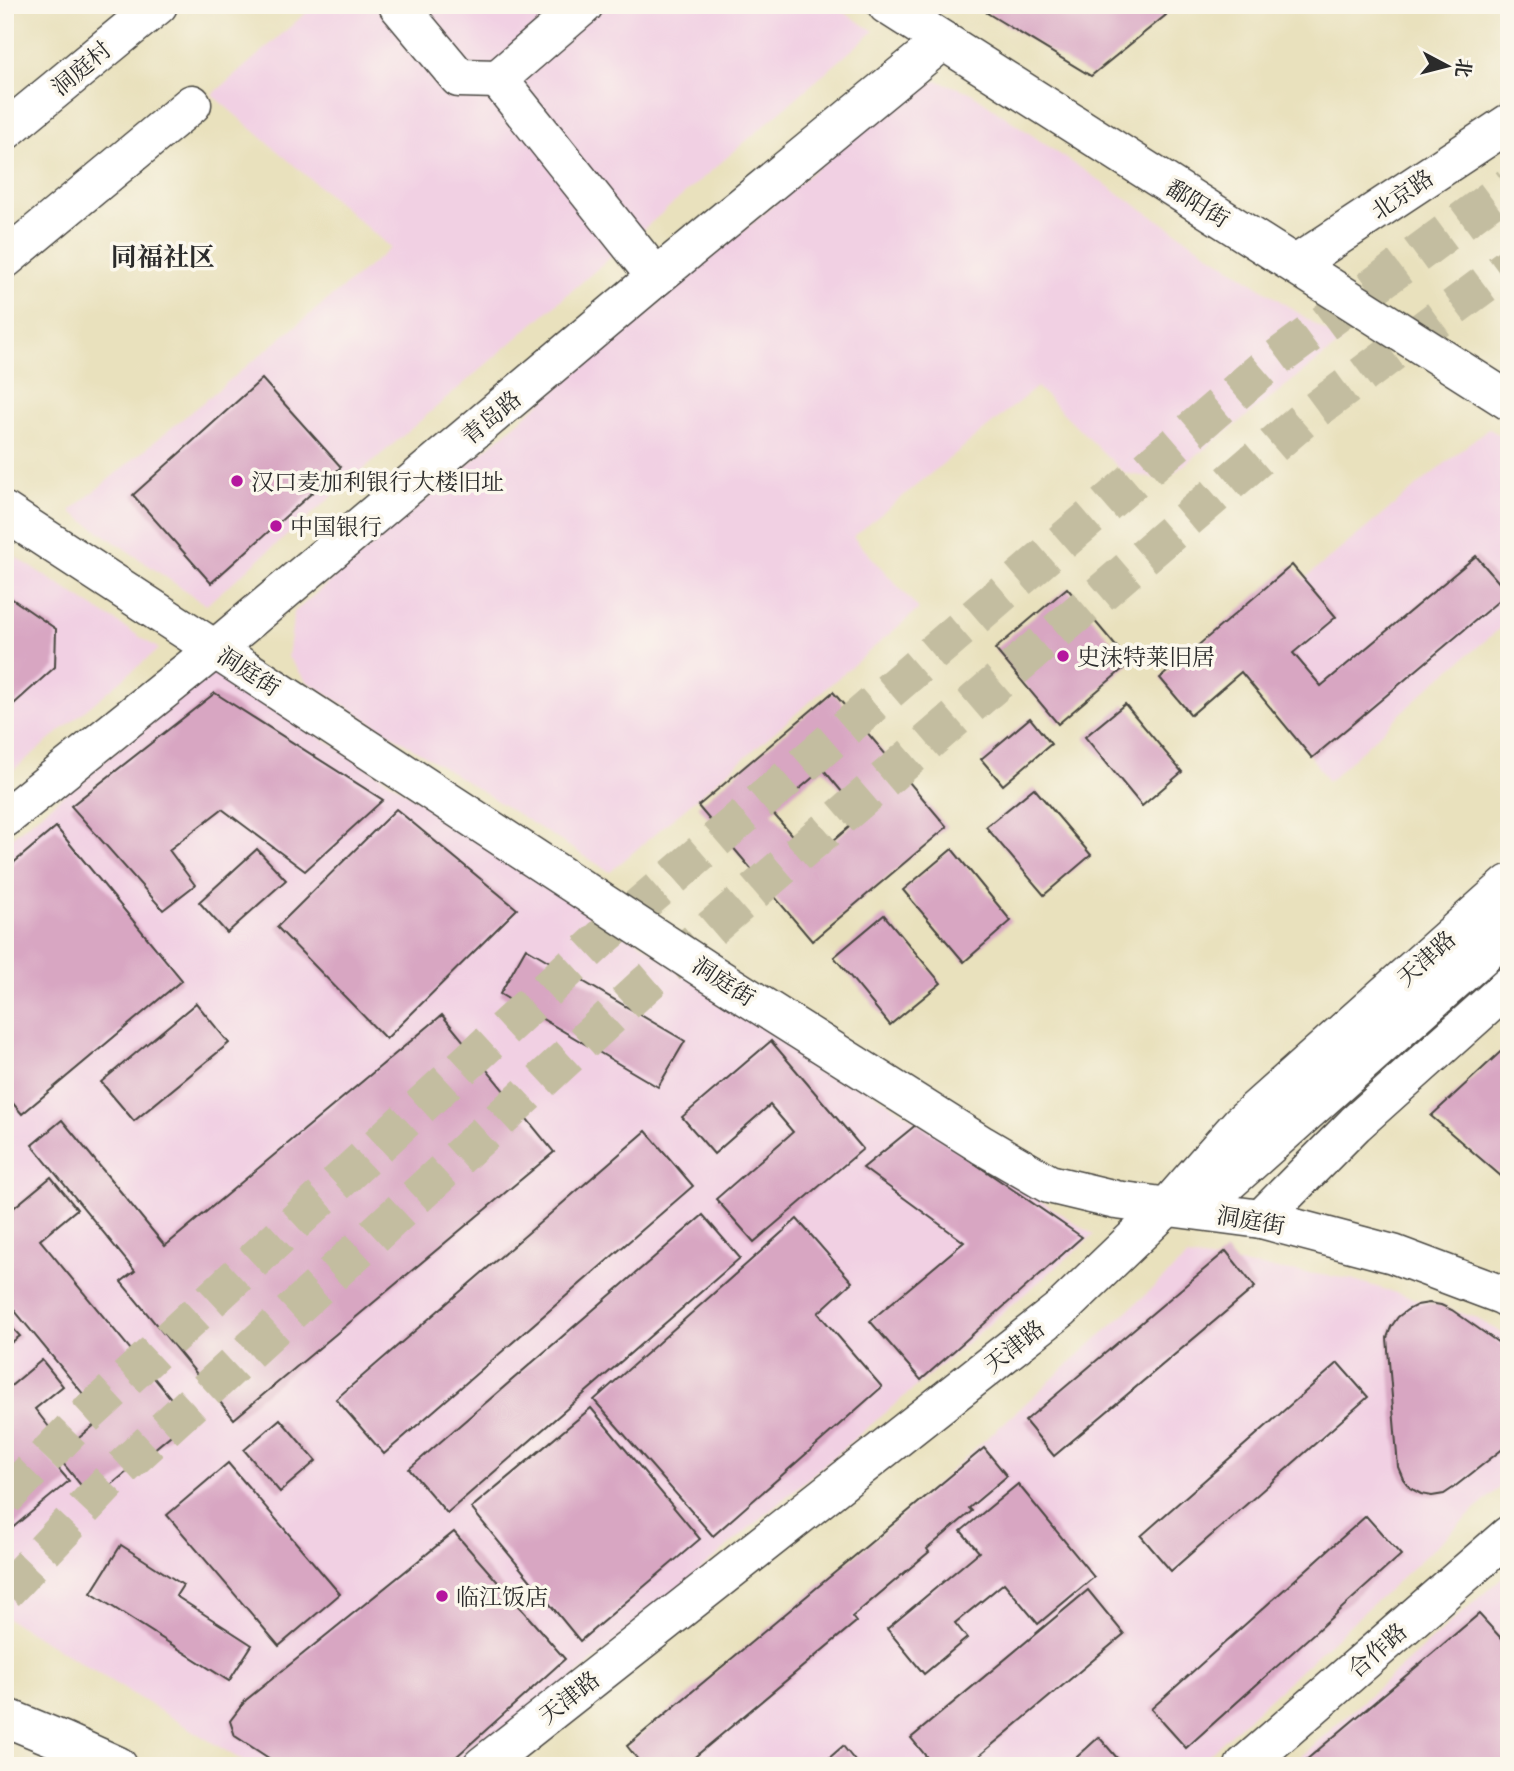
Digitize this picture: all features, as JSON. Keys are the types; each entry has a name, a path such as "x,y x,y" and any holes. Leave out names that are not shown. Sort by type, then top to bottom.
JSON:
{"street":[{"name":"洞庭村","path":"5,131 158,5"},
{"path":"398,5 459,78 498,79 584,5"},
{"name":"鄱阳街","path":"887,5 1509,401"},
{"name":"青岛路","path":"5,818 215,649 656,277 943,41"},
{"path":"498,79 656,277"},
{"path":"5,259 192,104"},
{"name":"北京路","path":"1296,264 1509,123"},
{"name":"洞庭街","path":"5,512 713,975 993,1152 1049,1184 1116,1200 1261,1219 1393,1254 1509,1299"},
{"name":"天津路","path":"482,1766 1061,1309 1166,1208 1240,1124 1509,884"},
{"path":"1166,1208 1215,1194 1509,932"},
{"path":"1261,1219 1355,1124 1509,986"},
{"name":"合作路","path":"1244,1766 1509,1535"},
{"path":"5,1717 118,1766"}],"shaded area":[{"path":"315,5 832,5 874,31 206,605 70,511 391,248 212,95"},
{"path":"938,81 970,92 1342,342 1165,480 1124,473 1037,387 853,537 919,609 610,872 306,681 288,657 294,612 917,83"},
{"path":"1488,428 1509,441 1509,621 1428,688 1328,782 1312,758 1241,673 1191,715 1160,678 1292,565 1304,579"},
{"path":"5,550 159,649 5,777"},
{"path":"215,669 1094,1235 470,1766 251,1766 5,1617 5,843"},
{"path":"1187,1257 1351,1279 1474,1317 1509,1337 1509,1479 1196,1766 625,1766"},
{"path":"1509,1571 1509,1766 1290,1766"}],"building":[{"path":"997,5 1158,5 1166,15 1091,76 987,13"},
{"name":"汉口麦加利银行大楼旧址","path":"262,379 341,467 211,583 133,495"},
{"path":"1476,556 1508,593 1312,758 1241,672 1191,715 1160,678 1292,565 1336,617 1293,653 1321,686"},
{"name":"史沫特莱旧居","path":"1067,588 1130,663 1058,724 995,649"},
{"path":"5,594 56,629 55,667 5,712"},
{"path":"833,692 947,827 812,941 698,806","holes":["823,769 862,816 812,859 772,812"]},
{"path":"215,693 383,800 305,871 222,809 169,850 195,885 163,910 71,806"},
{"path":"1125,704 1182,772 1142,806 1085,737"},
{"path":"1030,718 1051,744 1003,785 981,759"},
{"path":"1034,788 1091,855 1044,895 986,827"},
{"path":"396,809 517,909 386,1039 277,927"},
{"path":"56,827 182,980 22,1114 5,1094 5,870"},
{"path":"257,849 286,880 227,933 199,902"},
{"path":"952,849 1011,921 964,962 903,890"},
{"path":"884,915 941,983 890,1025 834,957"},
{"path":"526,948 685,1041 658,1087 500,994"},
{"path":"196,1003 229,1043 134,1121 101,1082"},
{"path":"442,1015 554,1152 234,1419 121,1282 135,1271 32,1145 62,1120 165,1246"},
{"path":"771,1041 863,1149 754,1242 716,1199 793,1132 770,1105 714,1154 682,1117"},
{"path":"1509,1044 1509,1183 1431,1116"},
{"path":"917,1124 1082,1237 921,1380 870,1321 964,1242 863,1168"},
{"path":"646,1131 693,1186 384,1454 336,1399"},
{"path":"51,1177 77,1209 40,1240 189,1420 93,1500 57,1456 103,1418 5,1299 5,1215"},
{"path":"703,1215 740,1258 447,1513 409,1469"},
{"path":"797,1219 852,1282 818,1313 882,1387 713,1536 594,1400"},
{"path":"1226,1251 1255,1287 1054,1456 1025,1421"},
{"path":"1429,1303 1452,1310 1509,1350 1509,1444 1453,1488 1444,1494 1432,1496 1410,1488 1398,1467 1387,1338 1398,1317 1417,1305"},
{"path":"5,1320 20,1336 5,1347"},
{"path":"42,1360 63,1386 35,1409 60,1441 45,1453 69,1481 5,1534 5,1391"},
{"path":"1338,1363 1368,1397 1171,1571 1141,1536"},
{"path":"591,1408 700,1539 580,1641 471,1508"},
{"path":"280,1419 316,1461 280,1492 244,1450"},
{"path":"984,1448 1007,1476 969,1508 972,1511 927,1549 929,1552 852,1617 856,1622 684,1766 643,1766 627,1746"},
{"path":"228,1463 340,1594 279,1646 167,1515"},
{"path":"1018,1484 1094,1577 1038,1624 1004,1583 955,1623 967,1638 924,1674 887,1629 979,1552 961,1531"},
{"path":"1366,1516 1401,1555 1186,1748 1151,1709"},
{"name":"临江饭店","path":"454,1532 565,1659 446,1766 281,1766 235,1736 230,1721 246,1700"},
{"path":"121,1545 183,1585 176,1596 252,1645 229,1681 91,1593"},
{"path":"1088,1590 1124,1634 967,1766 934,1766 911,1738"},
{"path":"1479,1614 1509,1647 1509,1766 1312,1766 1305,1761"},
{"path":"1099,1737 1124,1766 1067,1766"},
{"path":"843,1746 859,1766 820,1766"}],"tunnel":[{"path":"5,1498 75,1426 601,939 1265,367 1509,186"},
{"path":"5,1592 120,1470 644,986 1306,417 1509,266"}],"place":[{"name":"汉口麦加利银行大楼旧址","path":"237,481"},
{"name":"中国银行","path":"276,526"},
{"name":"史沫特莱旧居","path":"1063,656"},
{"name":"临江饭店","path":"442,1596"}],"district":[{"name":"同福社区","path":"163,256"}]}
